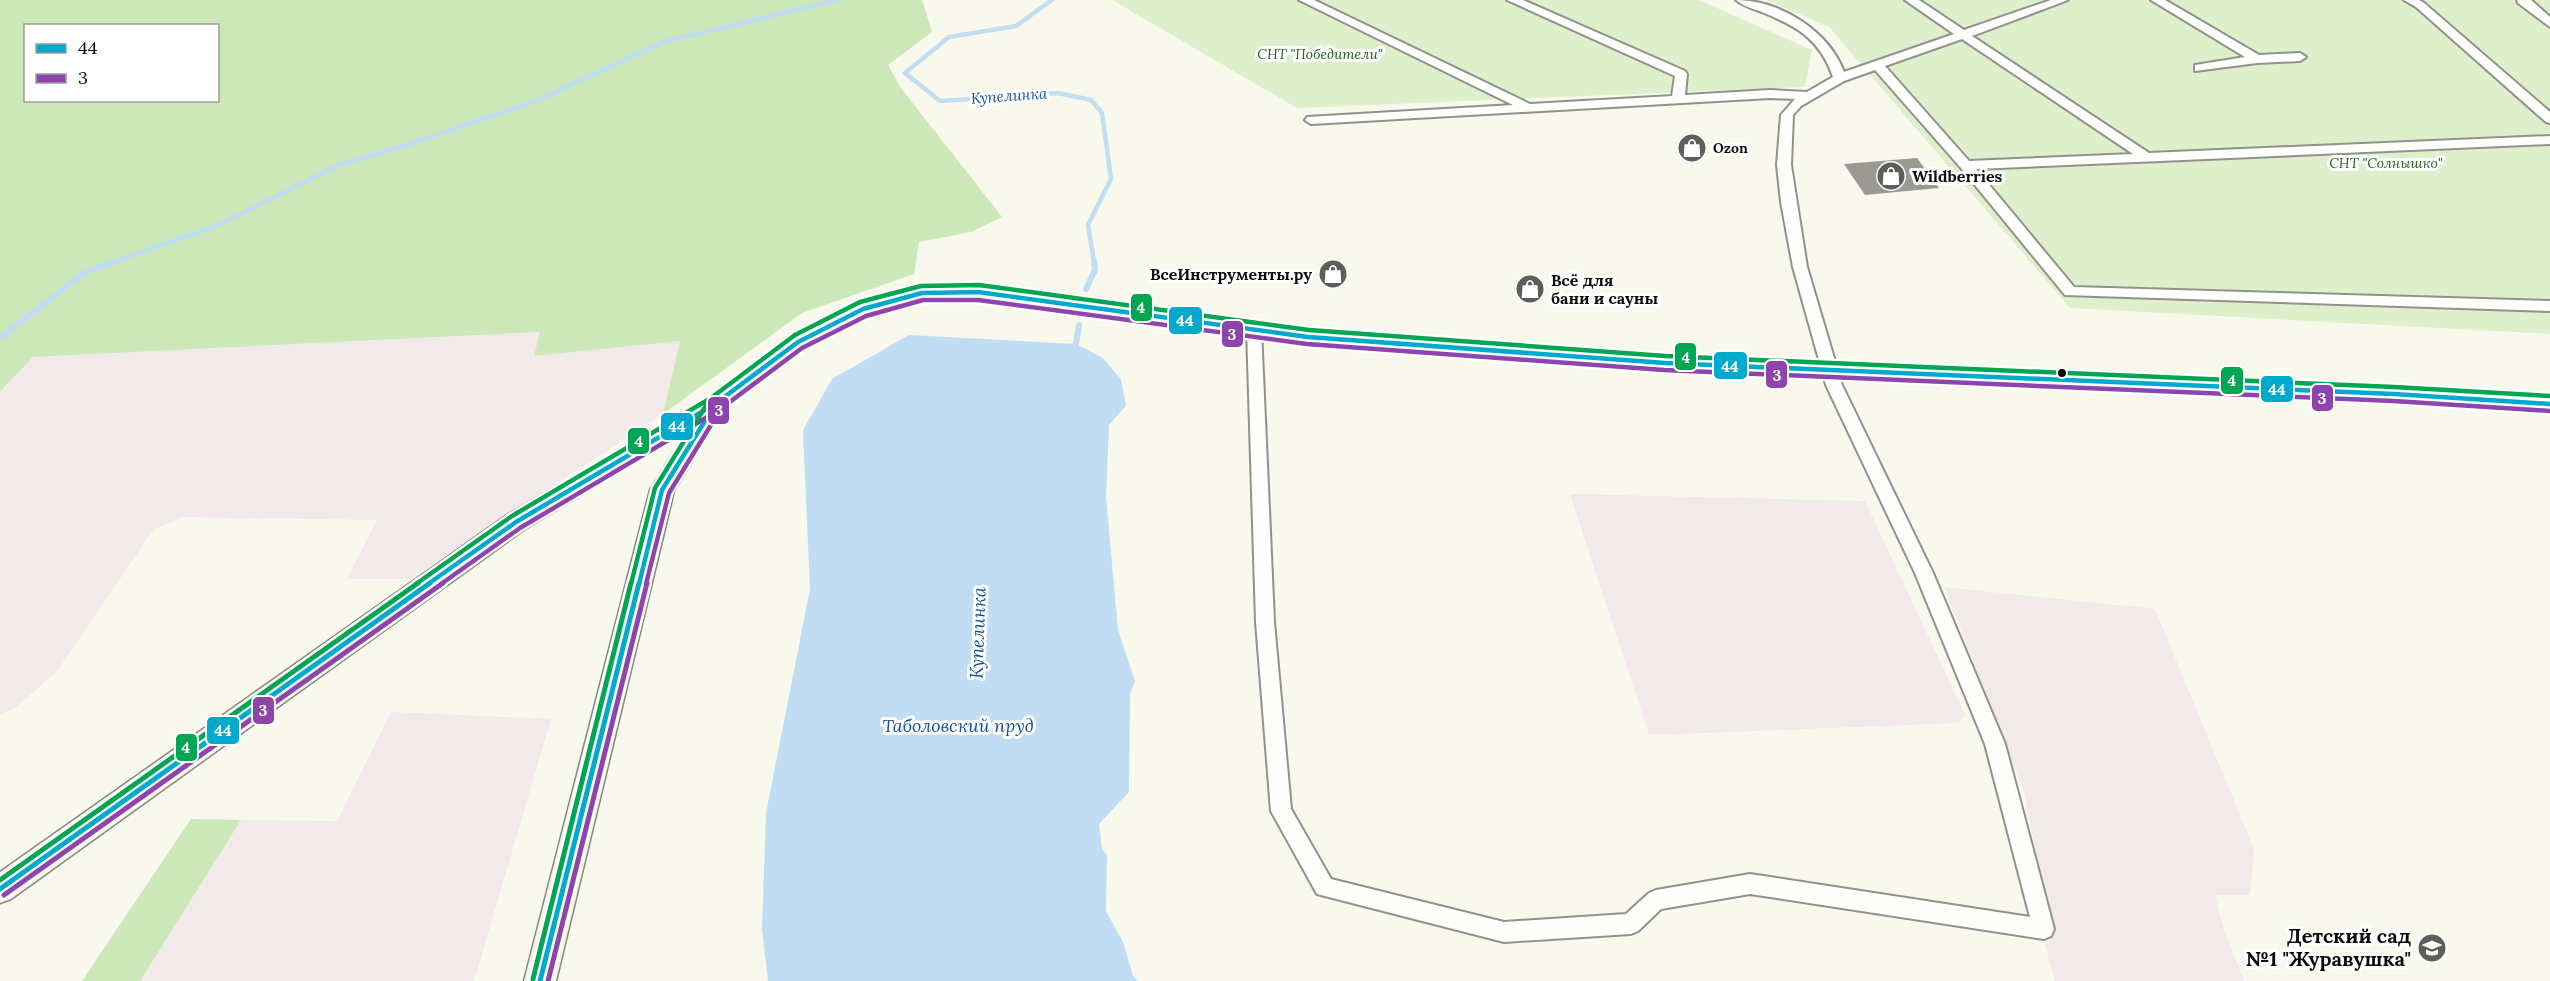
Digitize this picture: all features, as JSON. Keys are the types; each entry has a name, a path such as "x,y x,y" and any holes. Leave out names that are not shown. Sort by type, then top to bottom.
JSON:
{"main road":[{"path":"0,890 516,522 715,404 798,342 863,309 922,293 978,292 1308,337 1665,363 2334,391 2550,404"},
{"path":"540,981 662,490 715,404"}],"street":[{"path":"1305,0 1527,107"},
{"path":"1513,0 1681,74 1678,99"},
{"path":"1742,0 1785,18 1809,33 1829,51 1840,78"},
{"path":"1911,0 2146,157"},
{"path":"1254,329 1265,622 1281,811 1324,887 1504,932 1631,924 1656,900 1750,884 2044,929 1995,744 1924,573 1829,371 1800,267 1784,165 1787,116 1797,103 1807,96 1840,78 1878,66 1962,33 2062,0"},
{"path":"2157,0 2257,59"},
{"path":"2410,0 2420,5 2550,119"},
{"path":"2525,0 2522,1 2550,23"},
{"path":"2199,68 2257,59 2300,57"},
{"path":"1878,66 1966,165 2070,292 2550,306"},
{"path":"1311,120 1770,94 1807,96"},
{"path":"1966,165 2550,140"}],"shaded area":[{"path":"541,332 535,356 680,340 663,414 410,579 347,579 377,520 183,517 154,529 57,671 15,708 0,714 0,393 33,357"},
{"path":"1570,494 1865,501 1965,715 1958,723 1649,735"},
{"path":"1944,587 2155,609 2254,849 2250,895 2215,895 2223,927 2244,981 2055,981 2042,934 2051,930 2024,792"},
{"path":"391,712 551,719 474,981 140,981 241,820 337,821"}],"green space":[{"path":"0,0 922,0 932,32 888,65 901,88 1002,217 971,232 919,242 914,274 802,313 663,414 680,341 534,356 540,332 33,357 0,392"},
{"name":"СНТ \"Победители\"","path":"1112,0 1699,0 1812,50 1805,87 1297,108"},
{"name":"СНТ \"Солнышко\"","path":"1766,0 2550,0 2550,334 2070,308 1829,27"},
{"path":"191,819 241,820 140,981 82,981"}],"water":[{"name":"Таболовский пруд","path":"909,335 1076,344 1103,358 1121,379 1126,406 1109,425 1106,497 1118,630 1135,681 1130,694 1129,792 1099,824 1102,849 1107,855 1106,911 1123,942 1133,976 1138,981 768,981 762,929 766,813 810,589 803,430 832,379"}],"building":[{"name":"Wildberries","path":"1917,158 1939,188 1865,195 1844,164"}],"waterway":[{"path":"113,262 218,225 339,165 410,144 538,100 663,42 837,0"},
{"name":"Купелинка","path":"1052,0 1016,26 949,37 905,73 940,101 1058,93 1091,100 1102,113 1111,179 1088,225 1094,262"},
{"path":"0,338 85,272 117,261"},
{"name":"Купелинка","path":"1086,289 1095,270 1094,261"},
{"name":"Купелинка","path":"1071,348 1076,344 1079,325"}],"transit line":[{"name":"4","path":"0,880 512,516 711,398 795,335 860,302 921,286 979,285 1309,330 1665,356 2394,387 2550,396"},
{"name":"44","path":"0,889 516,522 715,404 798,342 863,309 922,293 978,292 1308,337 1665,363 2394,394 2550,404"},
{"name":"3","path":"4,895 520,528 719,410 802,348 866,316 923,300 978,300 1307,344 1664,370 2394,401 2550,411"},
{"name":"4","path":"533,979 655,488 707,404"},
{"name":"44","path":"540,981 662,490 713,408"},
{"name":"3","path":"548,981 669,493 719,412"}],"place":[{"name":"Ozon","path":"1692,148"},
{"name":"Wildberries","path":"1891,176"},
{"name":"ВсеИнструменты.ру","path":"1333,274"},
{"name":"Всё для бани и сауны","path":"1530,289"},
{"name":"Детский сад №1 \"Журавушка\"","path":"2432,948"}]}
